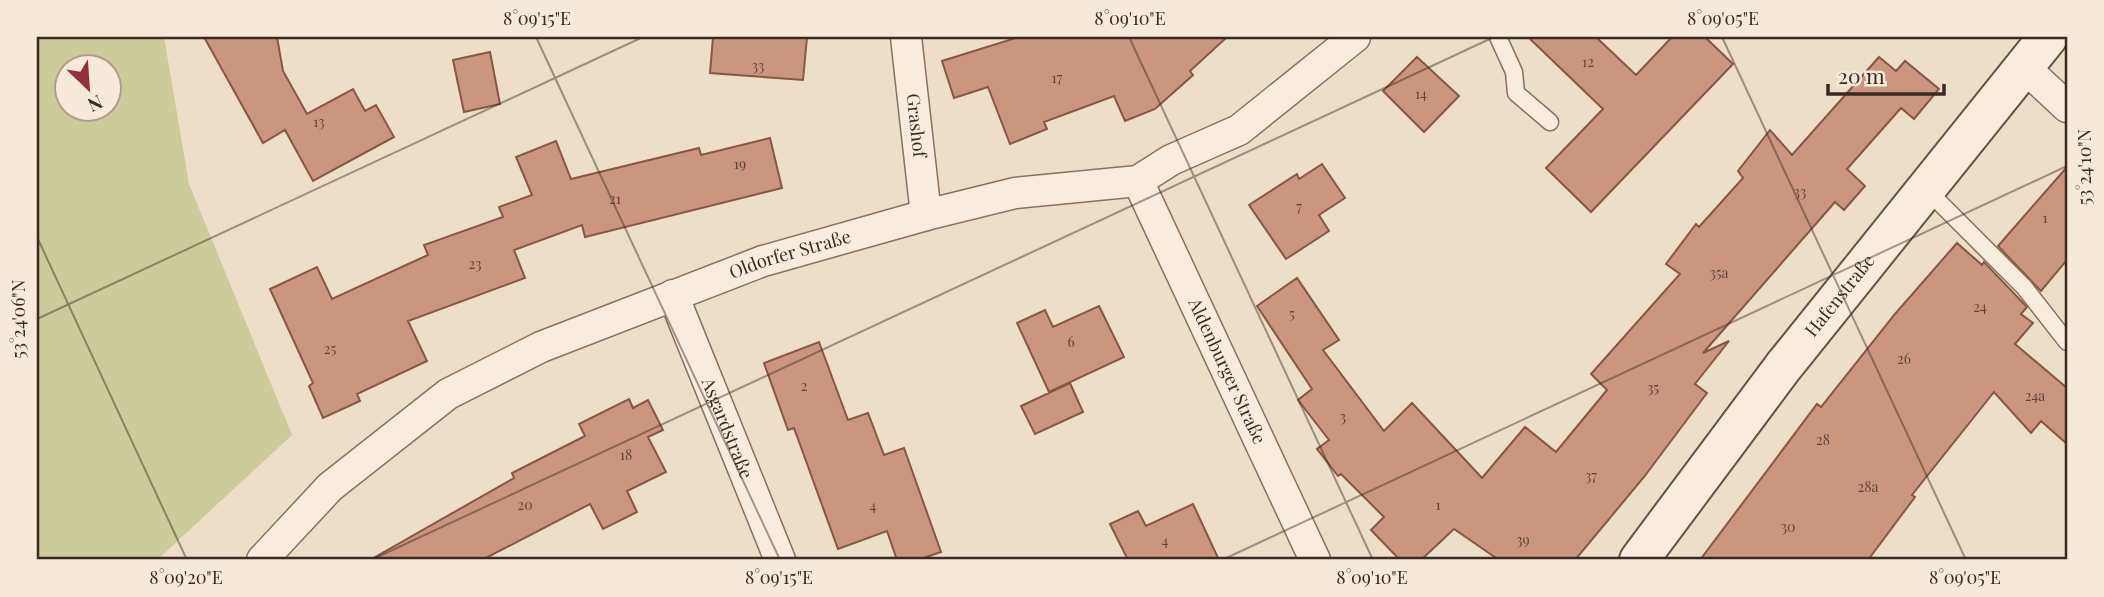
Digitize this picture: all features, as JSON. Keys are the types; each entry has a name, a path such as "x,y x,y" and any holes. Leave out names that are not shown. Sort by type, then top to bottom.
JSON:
{"street":[{"name":"Grashof","path":"906,37 926,215"},
{"name":"Oldorfer Straße","path":"262,560 330,487 448,394 541,347 763,261 926,215 1016,193 1138,181 1171,160 1239,131 1354,37"},
{"name":"Hafenstraße","path":"1639,560 1783,367 2048,37"},
{"path":"2024,67 2067,107"},
{"name":"Aldenburger Straße","path":"1138,181 1315,560"},
{"name":"Asgardstraße","path":"673,295 780,560"}],"lane":[{"path":"1498,37 1514,72 1516,93 1550,122"},
{"path":"1926,189 2024,287 2067,342"}],"green space":[{"path":"37,37 164,37 189,184 292,435 157,560 37,560"}],"building":[{"path":"204,37 277,37 283,71 307,114 353,89 365,111 376,105 394,137 313,181 285,130 263,143"},
{"path":"713,37 807,37 803,80 710,73"},
{"path":"1019,37 1227,37 1190,71 1193,75 1155,109 1125,121 1114,96 1044,122 1047,129 1010,144 988,87 954,98 942,61"},
{"path":"1528,37 1596,37 1636,75 1672,37 1705,37 1733,64 1591,212 1546,168 1603,109"},
{"path":"490,52 500,104 464,112 453,60"},
{"path":"1417,57 1459,96 1424,132 1383,91"},
{"path":"1879,57 1896,71 1905,61 1939,89 1914,119 1901,108 1847,169 1865,186 1844,210 1835,202 1703,353 1729,341 1695,384 1707,393 1644,477 1575,560 1499,560 1454,529 1421,560 1400,560 1371,530 1384,517 1341,474 1338,476 1317,449 1329,440 1298,400 1312,389 1257,306 1297,278 1339,340 1323,350 1384,431 1412,403 1482,478 1525,427 1556,452 1607,390 1591,374 1680,274 1666,264 1696,224 1699,227 1743,178 1738,171 1770,130 1792,155"},
{"path":"770,138 782,188 585,237 582,225 514,250 525,278 408,321 427,361 357,394 360,401 323,418 309,386 313,383 270,289 317,267 332,299 428,255 424,245 503,217 499,207 532,195 516,157 556,141 571,179 699,148 701,155"},
{"path":"1322,164 1345,198 1319,215 1329,231 1286,259 1249,205 1297,174 1299,179"},
{"path":"2067,167 2067,260 2041,291 1998,246"},
{"path":"1957,243 1982,265 1984,262 2027,307 2021,314 2033,323 2015,344 2067,388 2067,444 2041,421 2031,433 1994,392 1912,495 1915,497 1868,560 1700,560 1817,404 1821,407 1895,314"},
{"path":"1099,306 1124,357 1049,392 1017,323 1045,310 1053,327"},
{"path":"819,342 848,420 868,413 884,455 904,448 941,552 917,560 897,560 887,531 838,549 794,428 788,430 764,363"},
{"path":"1070,383 1083,412 1035,434 1021,406"},
{"path":"629,399 633,408 648,400 663,430 648,437 666,472 627,491 637,512 603,529 590,504 482,560 370,560 514,478 512,473 585,436 579,424"},
{"path":"1193,504 1219,560 1128,560 1110,524 1138,511 1146,526"}]}
